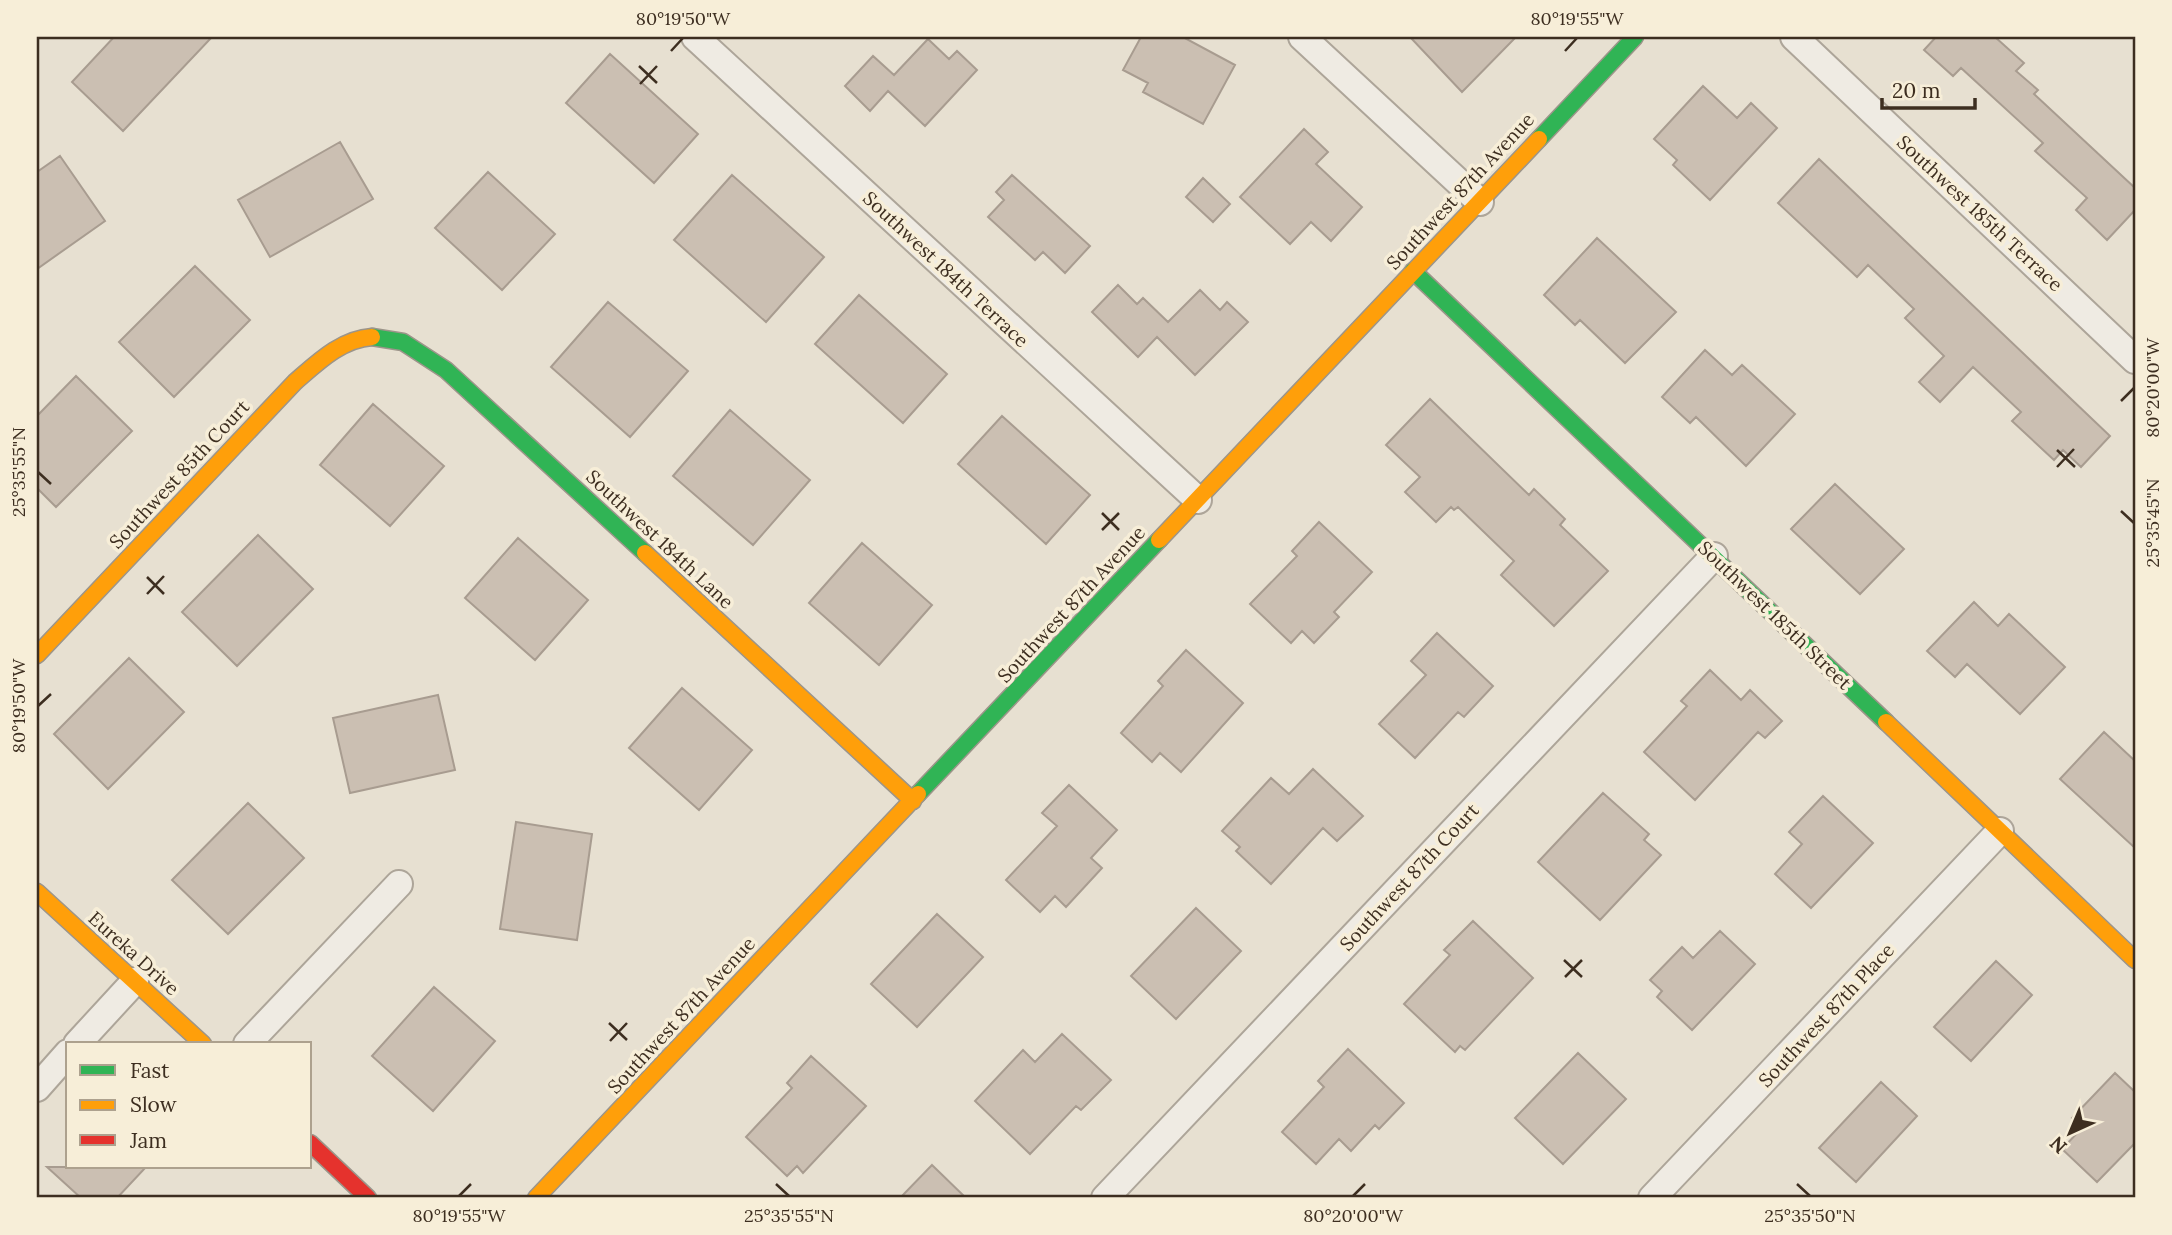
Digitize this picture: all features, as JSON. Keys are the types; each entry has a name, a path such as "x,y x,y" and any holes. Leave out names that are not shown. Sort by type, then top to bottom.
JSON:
{"street":[{"name":"Southwest 184th Terrace","path":"695,37 1198,500"},
{"path":"1302,37 1480,202"},
{"name":"Southwest 87th Avenue","path":"536,1198 1635,37"},
{"name":"Southwest 185th Terrace","path":"1794,37 2135,360"},
{"name":"Southwest 185th Street","path":"1413,271 2135,960"},
{"name":"Southwest 85th Court","path":"37,655 295,382 331,351 363,336"},
{"name":"Southwest 184th Lane","path":"363,336 384,336 404,341 425,352 913,801"},
{"name":"Southwest 87th Court","path":"1105,1198 1714,556"},
{"name":"Southwest 87th Place","path":"1652,1198 2000,831"},
{"path":"249,1042 399,884"},
{"name":"Eureka Drive","path":"37,892 202,1042"},
{"path":"78,1042 135,981"},
{"path":"37,1088 66,1056"},
{"path":"312,1145 368,1198"}],"building":[{"path":"114,37 212,37 123,131 72,82"},
{"path":"1141,37 1183,37 1235,65 1203,124 1143,92 1148,83 1123,70"},
{"path":"1410,37 1516,37 1462,92"},
{"path":"1936,37 1995,37 2024,63 2016,71 2038,90 2034,94 2135,188 2135,210 2107,240 2076,210 2087,198 2035,151 2043,143 1961,68 1953,76 1924,50"},
{"path":"928,39 949,59 957,51 977,70 925,126 888,91 870,111 845,86 873,56 894,75"},
{"path":"610,54 698,134 654,183 566,103"},
{"path":"1703,86 1737,118 1751,103 1777,128 1710,200 1673,165 1677,160 1654,139"},
{"path":"1304,129 1328,152 1316,164 1362,207 1331,241 1311,222 1290,244 1240,197"},
{"path":"340,142 373,199 270,257 238,200"},
{"path":"60,156 105,221 37,269 37,172"},
{"path":"1819,159 2110,436 2081,467 2063,450 2054,460 2012,421 2021,412 1973,367 1940,402 1919,382 1944,356 1905,318 1914,309 1868,265 1857,277 1778,203"},
{"path":"488,172 555,234 502,290 435,228"},
{"path":"732,175 824,257 766,322 674,240"},
{"path":"1012,175 1090,246 1065,273 1043,252 1035,260 988,217 1004,200 996,192"},
{"path":"1203,178 1230,204 1213,222 1186,197"},
{"path":"1597,238 1676,312 1625,363 1580,320 1575,325 1544,295"},
{"path":"195,266 250,320 174,397 119,342"},
{"path":"1118,285 1137,304 1143,298 1168,322 1200,290 1220,310 1227,302 1248,322 1195,375 1157,337 1138,357 1092,312"},
{"path":"859,295 947,374 903,423 815,344"},
{"path":"608,302 688,371 630,437 551,367"},
{"path":"1705,350 1732,375 1742,365 1795,414 1746,466 1696,417 1690,423 1662,397"},
{"path":"76,376 132,431 56,507 37,488 37,416"},
{"path":"1430,399 1529,495 1534,489 1565,519 1560,525 1608,571 1554,626 1501,575 1514,561 1458,507 1454,510 1451,507 1436,522 1405,492 1420,477 1386,445"},
{"path":"373,404 444,466 390,526 320,465"},
{"path":"730,410 810,480 753,545 673,476"},
{"path":"1002,416 1090,495 1046,544 958,464"},
{"path":"1835,484 1904,549 1860,594 1791,529"},
{"path":"1319,522 1372,572 1334,612 1339,617 1314,643 1302,631 1291,643 1250,604 1297,556 1292,551"},
{"path":"258,535 313,589 237,666 182,612"},
{"path":"518,538 588,600 535,660 465,598"},
{"path":"862,543 932,605 879,665 809,603"},
{"path":"1974,602 1998,626 2009,614 2065,667 2020,714 1967,664 1955,677 1927,651"},
{"path":"1437,633 1493,686 1464,717 1458,712 1415,758 1379,724 1426,675 1411,661"},
{"path":"1186,650 1243,703 1181,772 1160,753 1152,762 1121,733 1163,686 1158,681"},
{"path":"129,658 184,712 108,789 54,734"},
{"path":"1710,670 1741,700 1750,690 1782,721 1765,738 1758,732 1695,800 1644,752 1687,706 1681,701"},
{"path":"682,688 752,750 699,810 629,748"},
{"path":"438,695 455,770 350,793 333,718"},
{"path":"2104,732 2135,761 2135,848 2060,779"},
{"path":"1313,769 1363,816 1337,841 1323,828 1271,884 1236,851 1240,847 1222,831 1271,778 1289,794"},
{"path":"1069,785 1117,830 1091,858 1102,868 1066,907 1055,896 1040,912 1006,880 1057,826 1042,813"},
{"path":"1603,793 1649,834 1644,840 1661,855 1600,920 1538,862"},
{"path":"1823,796 1873,843 1811,908 1775,874 1802,844 1789,832"},
{"path":"248,803 304,858 228,934 172,880"},
{"path":"516,822 592,834 577,940 500,929"},
{"path":"1196,908 1241,951 1176,1019 1131,976"},
{"path":"937,914 983,957 917,1027 871,984"},
{"path":"1473,921 1533,978 1465,1050 1460,1046 1455,1052 1404,1004 1450,955 1444,950"},
{"path":"1720,931 1755,964 1692,1030 1657,997 1662,991 1650,980 1682,947 1693,958"},
{"path":"1996,961 2032,995 1971,1061 1934,1027"},
{"path":"434,987 495,1041 433,1111 372,1056"},
{"path":"1062,1034 1111,1080 1081,1110 1076,1106 1030,1154 975,1101 1023,1050 1035,1062"},
{"path":"1348,1049 1404,1103 1379,1129 1375,1125 1351,1151 1339,1139 1316,1164 1282,1132 1324,1087 1318,1081"},
{"path":"1578,1053 1626,1099 1563,1164 1515,1118"},
{"path":"811,1056 866,1106 803,1173 797,1166 787,1176 746,1137 792,1088 787,1083"},
{"path":"2115,1073 2135,1092 2135,1143 2097,1182 2062,1149 2082,1128 2072,1118"},
{"path":"1881,1082 1917,1116 1856,1182 1819,1148"},
{"path":"932,1165 966,1198 900,1198"},
{"path":"47,1167 145,1168 117,1198 81,1198"}],"traffic: fast":[{"path":"1539,139 1635,37"},
{"path":"1413,271 1886,722"},
{"path":"372,337 403,342 446,370 645,553"},
{"path":"918,794 1159,540"}],"traffic: slow":[{"path":"1159,540 1539,139"},
{"path":"37,655 295,382 340,347 372,337"},
{"path":"645,553 913,801"},
{"path":"1886,722 2135,960"},
{"path":"536,1198 918,794"},
{"path":"37,892 201,1042"}],"traffic: jam":[{"path":"312,1145 368,1198"}]}
